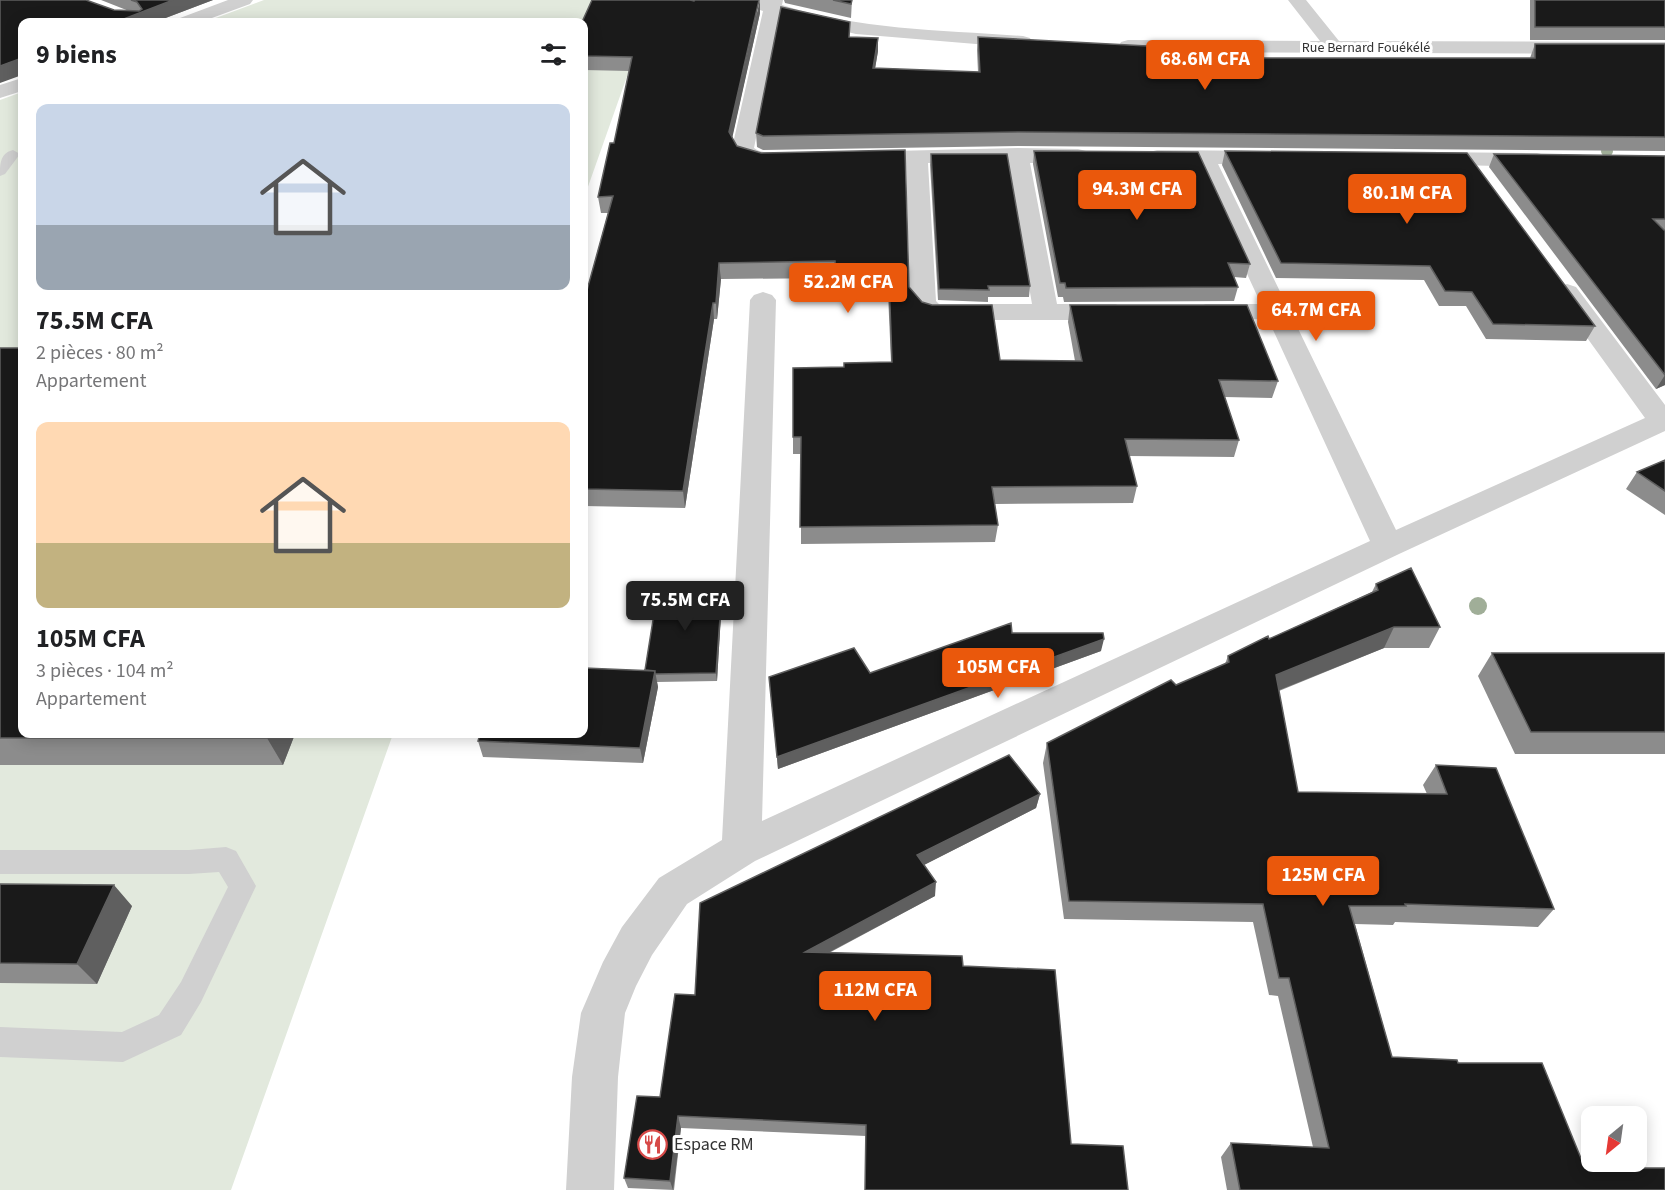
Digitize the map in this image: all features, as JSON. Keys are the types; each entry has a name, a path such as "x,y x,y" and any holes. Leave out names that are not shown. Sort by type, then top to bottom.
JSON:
{"street":[{"path":"197,18 244,0"},
{"path":"747,0 774,4 856,28 1046,43"},
{"path":"1297,0 1335,48"},
{"path":"774,4 743,148 748,155 762,159 810,158"},
{"name":"Rue Bernard Fouékélé","path":"1105,45 1665,48"},
{"path":"0,92 18,85"},
{"path":"1018,155 1046,312"},
{"path":"917,156 923,302 932,312 1138,312"},
{"path":"834,157 1099,156"},
{"path":"1134,156 1285,158"},
{"path":"1204,157 1388,546"},
{"path":"1411,159 1476,169 1561,160"},
{"path":"590,1190 595,1077 603,1013 618,976 637,941 673,891 741,849 1663,420 1551,272"},
{"path":"741,849 763,300"},
{"path":"1184,312 1276,311"}],"lane":[{"path":"0,171 13,154"},
{"path":"0,862 189,862 226,859 242,886 192,992 170,1025 123,1047 0,1042"}],"shaded area":[{"path":"264,0 654,0 588,187 588,18 216,18"},
{"path":"18,93 18,738 392,738 231,1190 0,1190 0,100"}],"building":[{"path":"0,0 86,0 114,10 139,11 142,9 137,2 131,0 173,0 126,18 18,18 18,59 0,66"},
{"path":"592,0 759,0 729,132 737,146 761,153 905,150 909,287 922,302 932,305 992,305 1000,360 1082,361 1070,305 1247,305 1278,381 1219,380 1239,440 1125,439 1137,486 992,487 998,525 800,527 801,437 793,437 793,368 844,367 844,363 892,362 889,277 836,278 835,261 719,263 716,303 713,303 683,491 588,489 588,287 613,196 598,197 610,143 614,143 632,57 588,56 588,18 584,18"},
{"path":"833,0 852,0 851,4"},
{"path":"1535,0 1665,0 1665,27 1535,27"},
{"path":"781,7 850,22 849,37 878,38 873,68 980,72 978,37 1185,48 1191,58 1535,58 1535,44 1665,44 1665,137 1020,132 763,136 756,133"},
{"path":"1034,151 1198,152 1250,264 1228,263 1238,287 1066,288 1065,283 1060,283"},
{"path":"1225,151 1467,153 1595,326 1493,324 1472,292 1445,291 1430,266 1281,263"},
{"path":"931,154 1007,154 1030,286 988,286 989,290 939,289"},
{"path":"1494,154 1665,156 1665,219 1653,219 1665,231 1665,375"},
{"path":"0,348 18,348 18,738 0,738"},
{"path":"1665,460 1665,491 1637,472"},
{"path":"1411,568 1440,627 1394,627 1276,675 1298,792 1447,794 1436,765 1496,768 1554,909 1405,904 1406,906 1349,906 1392,1057 1457,1060 1458,1063 1542,1063 1581,1158 1581,1172 1647,1172 1647,1168 1665,1168 1665,1190 1240,1190 1231,1143 1329,1148 1289,978 1279,978 1263,904 1069,901 1047,743 1171,680 1176,685 1229,662 1228,656 1268,636 1269,639 1378,590 1376,584"},
{"path":"658,589 722,590 716,673 655,674 655,671 645,670"},
{"path":"1011,623 1012,633 1103,633 1104,639 777,757 769,677 854,648 870,673"},
{"path":"1492,653 1665,653 1665,732 1531,732"},
{"path":"588,668 655,671 640,748 478,741 479,738 588,738"},
{"path":"1009,755 1040,794 917,855 936,882 805,952 962,956 963,966 1055,970 1071,1144 1123,1146 1128,1190 865,1190 866,1125 678,1116 670,1181 624,1178 637,1096 660,1097 675,994 695,995 700,903"},
{"path":"0,884 114,885 77,964 0,963"}],"place":[{"name":"Espace RM","path":"653,1144"}]}
